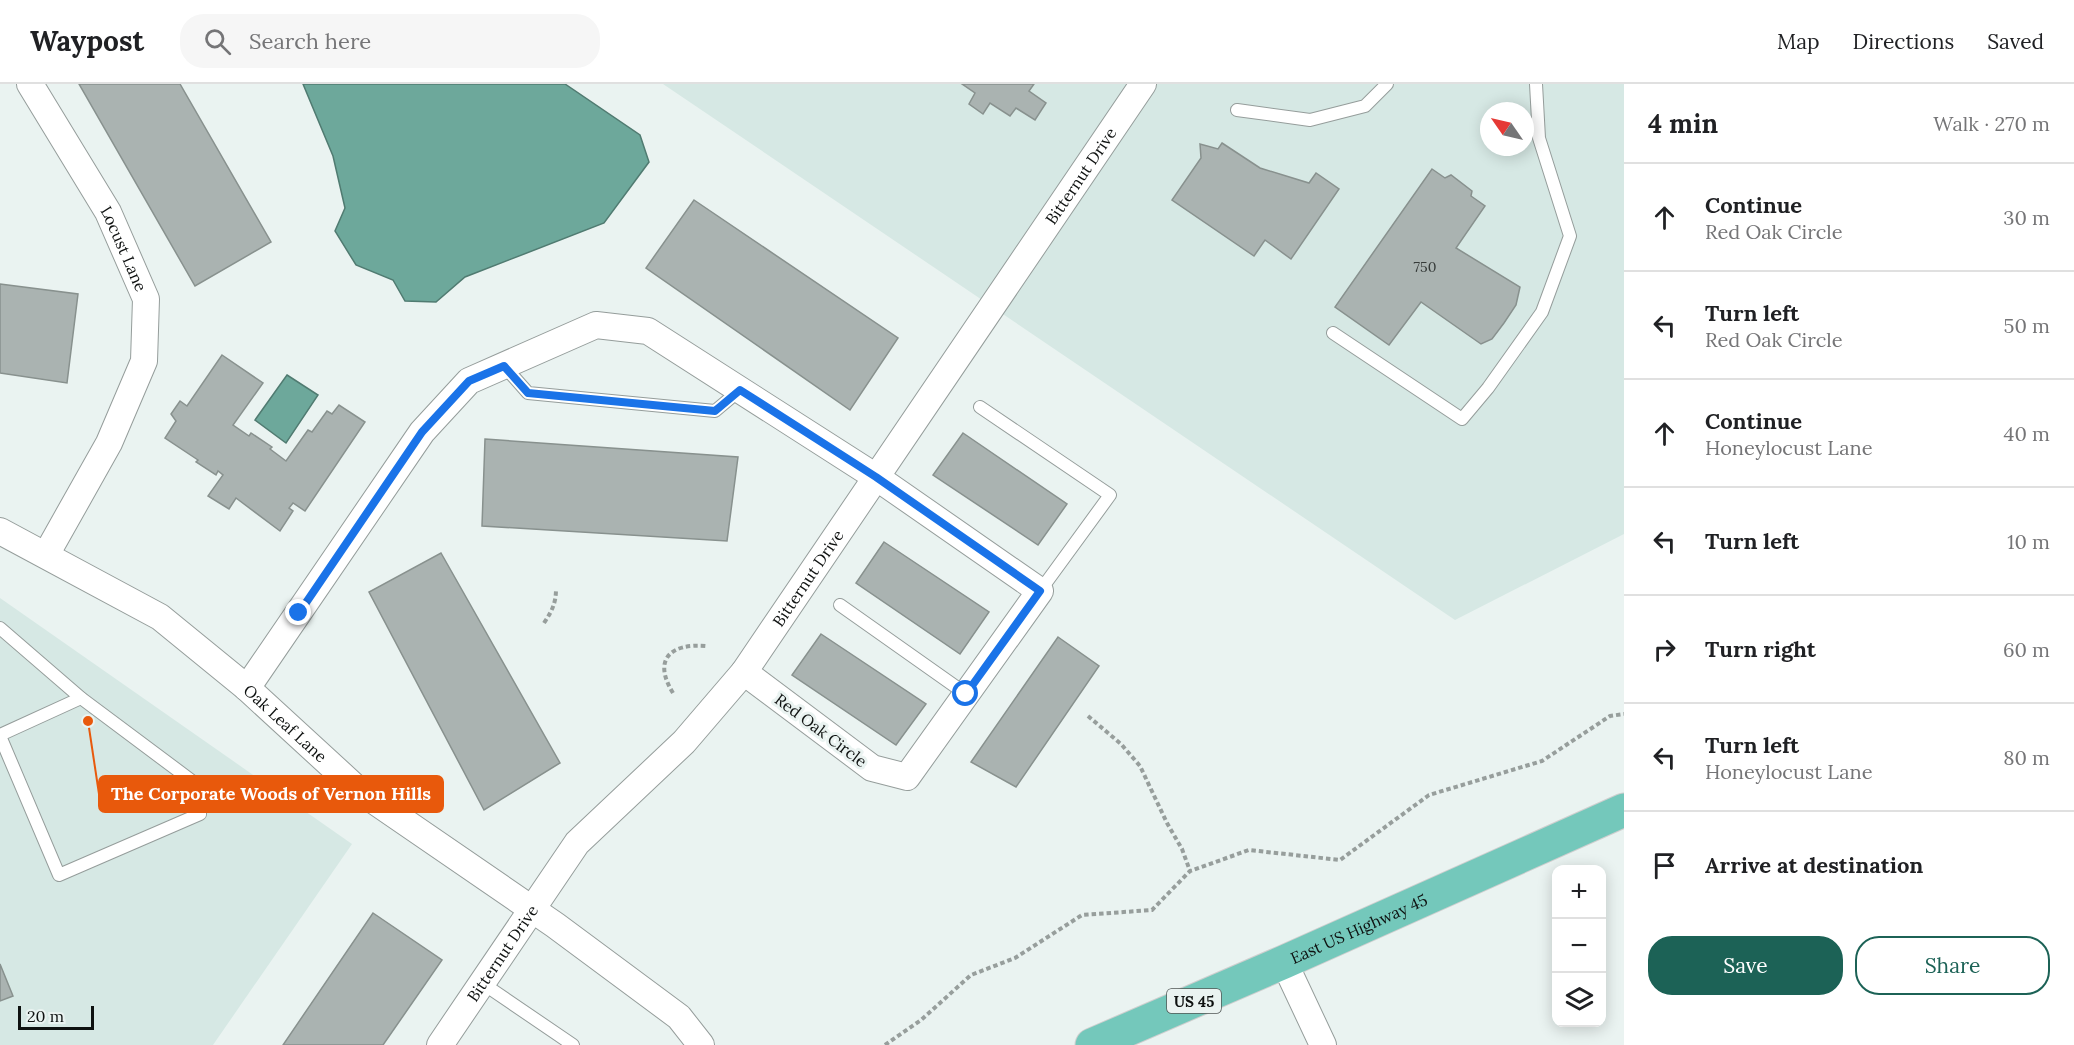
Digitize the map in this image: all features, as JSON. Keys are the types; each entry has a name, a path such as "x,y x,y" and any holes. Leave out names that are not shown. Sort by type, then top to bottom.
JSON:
{"main road":[{"name":"East US Highway 45","path":"1092,1045 1624,810"}],"street":[{"name":"Locust Lane","path":"30,84 108,212 146,299 144,362 109,443 46,555"},
{"name":"Bitternut Drive","path":"440,1045 577,843 684,742 744,672 1143,84"},
{"path":"247,688 422,432 469,381 597,325 648,331 876,477 1040,591"},
{"name":"Oak Leaf Lane","path":"0,531 160,617 247,688 357,789 533,909 679,1017 702,1045"},
{"name":"Red Oak Circle","path":"744,672 872,768 907,777 1040,591"},
{"path":"1284,962 1323,1045"}],"lane":[{"path":"1237,110 1310,120 1365,106 1387,84"},
{"path":"1333,333 1462,419 1488,388 1542,312 1570,236 1539,138 1536,84"},
{"path":"504,366 528,393 715,411 740,390"},
{"path":"980,407 1110,495 1040,591"},
{"path":"840,605 966,694"},
{"path":"0,628 81,698 192,781 200,814 58,875 0,736 81,698"},
{"path":"482,982 573,1045"}],"path":[{"path":"544,623 553,609 556,589"},
{"path":"673,693 665,680 664,664 671,653 689,645 706,646"},
{"path":"885,1045 921,1020 971,975 1015,958 1082,915 1152,910 1190,871 1249,850 1340,860 1429,795 1542,761 1610,716 1624,714"},
{"path":"1088,716 1121,744 1140,766 1182,849 1190,871"}],"shaded area":[{"path":"303,84 565,84 640,135 649,162 604,223 465,277 436,302 405,301 393,280 356,265 335,231 345,208 333,156"},
{"path":"663,84 1624,84 1624,534 1455,620"},
{"path":"287,375 318,395 286,443 255,420"},
{"path":"0,598 352,844 213,1045 0,1045"}],"building":[{"path":"79,84 180,84 271,242 195,286"},
{"path":"962,84 1034,84 1029,91 1046,103 1035,120 1016,108 1010,116 990,103 983,114 969,104 975,93"},
{"path":"1222,143 1260,168 1309,183 1316,173 1339,189 1291,259 1265,240 1254,256 1172,200 1201,158 1200,144 1218,149"},
{"path":"1432,169 1445,178 1451,175 1472,191 1471,196 1485,206 1456,248 1520,287 1516,305 1504,323 1492,339 1481,344 1421,302 1389,345 1335,307"},
{"path":"694,200 898,338 850,410 646,268"},
{"path":"0,284 78,294 67,383 0,373"},
{"path":"222,355 263,383 233,425 249,436 251,433 272,447 270,449 286,461 308,430 312,432 327,411 332,414 339,405 365,422 305,511 293,503 289,508 293,511 280,531 236,498 229,509 208,496 223,475 218,471 216,475 165,438 176,421 171,414 180,401 187,406"},
{"path":"963,433 1067,504 1038,545 933,475"},
{"path":"485,439 738,457 727,541 482,526"},
{"path":"884,542 989,612 960,654 856,583"},
{"path":"441,553 560,763 484,810 369,592"},
{"path":"821,634 926,704 896,745 792,675"},
{"path":"1058,637 1099,666 1016,787 971,762"},
{"path":"373,913 442,960 383,1045 283,1045"},
{"path":"0,964 13,996 0,1001"}],"place":[{"name":"The Corporate Woods of Vernon Hills","path":"88,721"}],"route":[{"path":"299,613 422,432 469,381 504,366 528,393 715,411 740,390 876,477 1040,591 966,694"}]}
